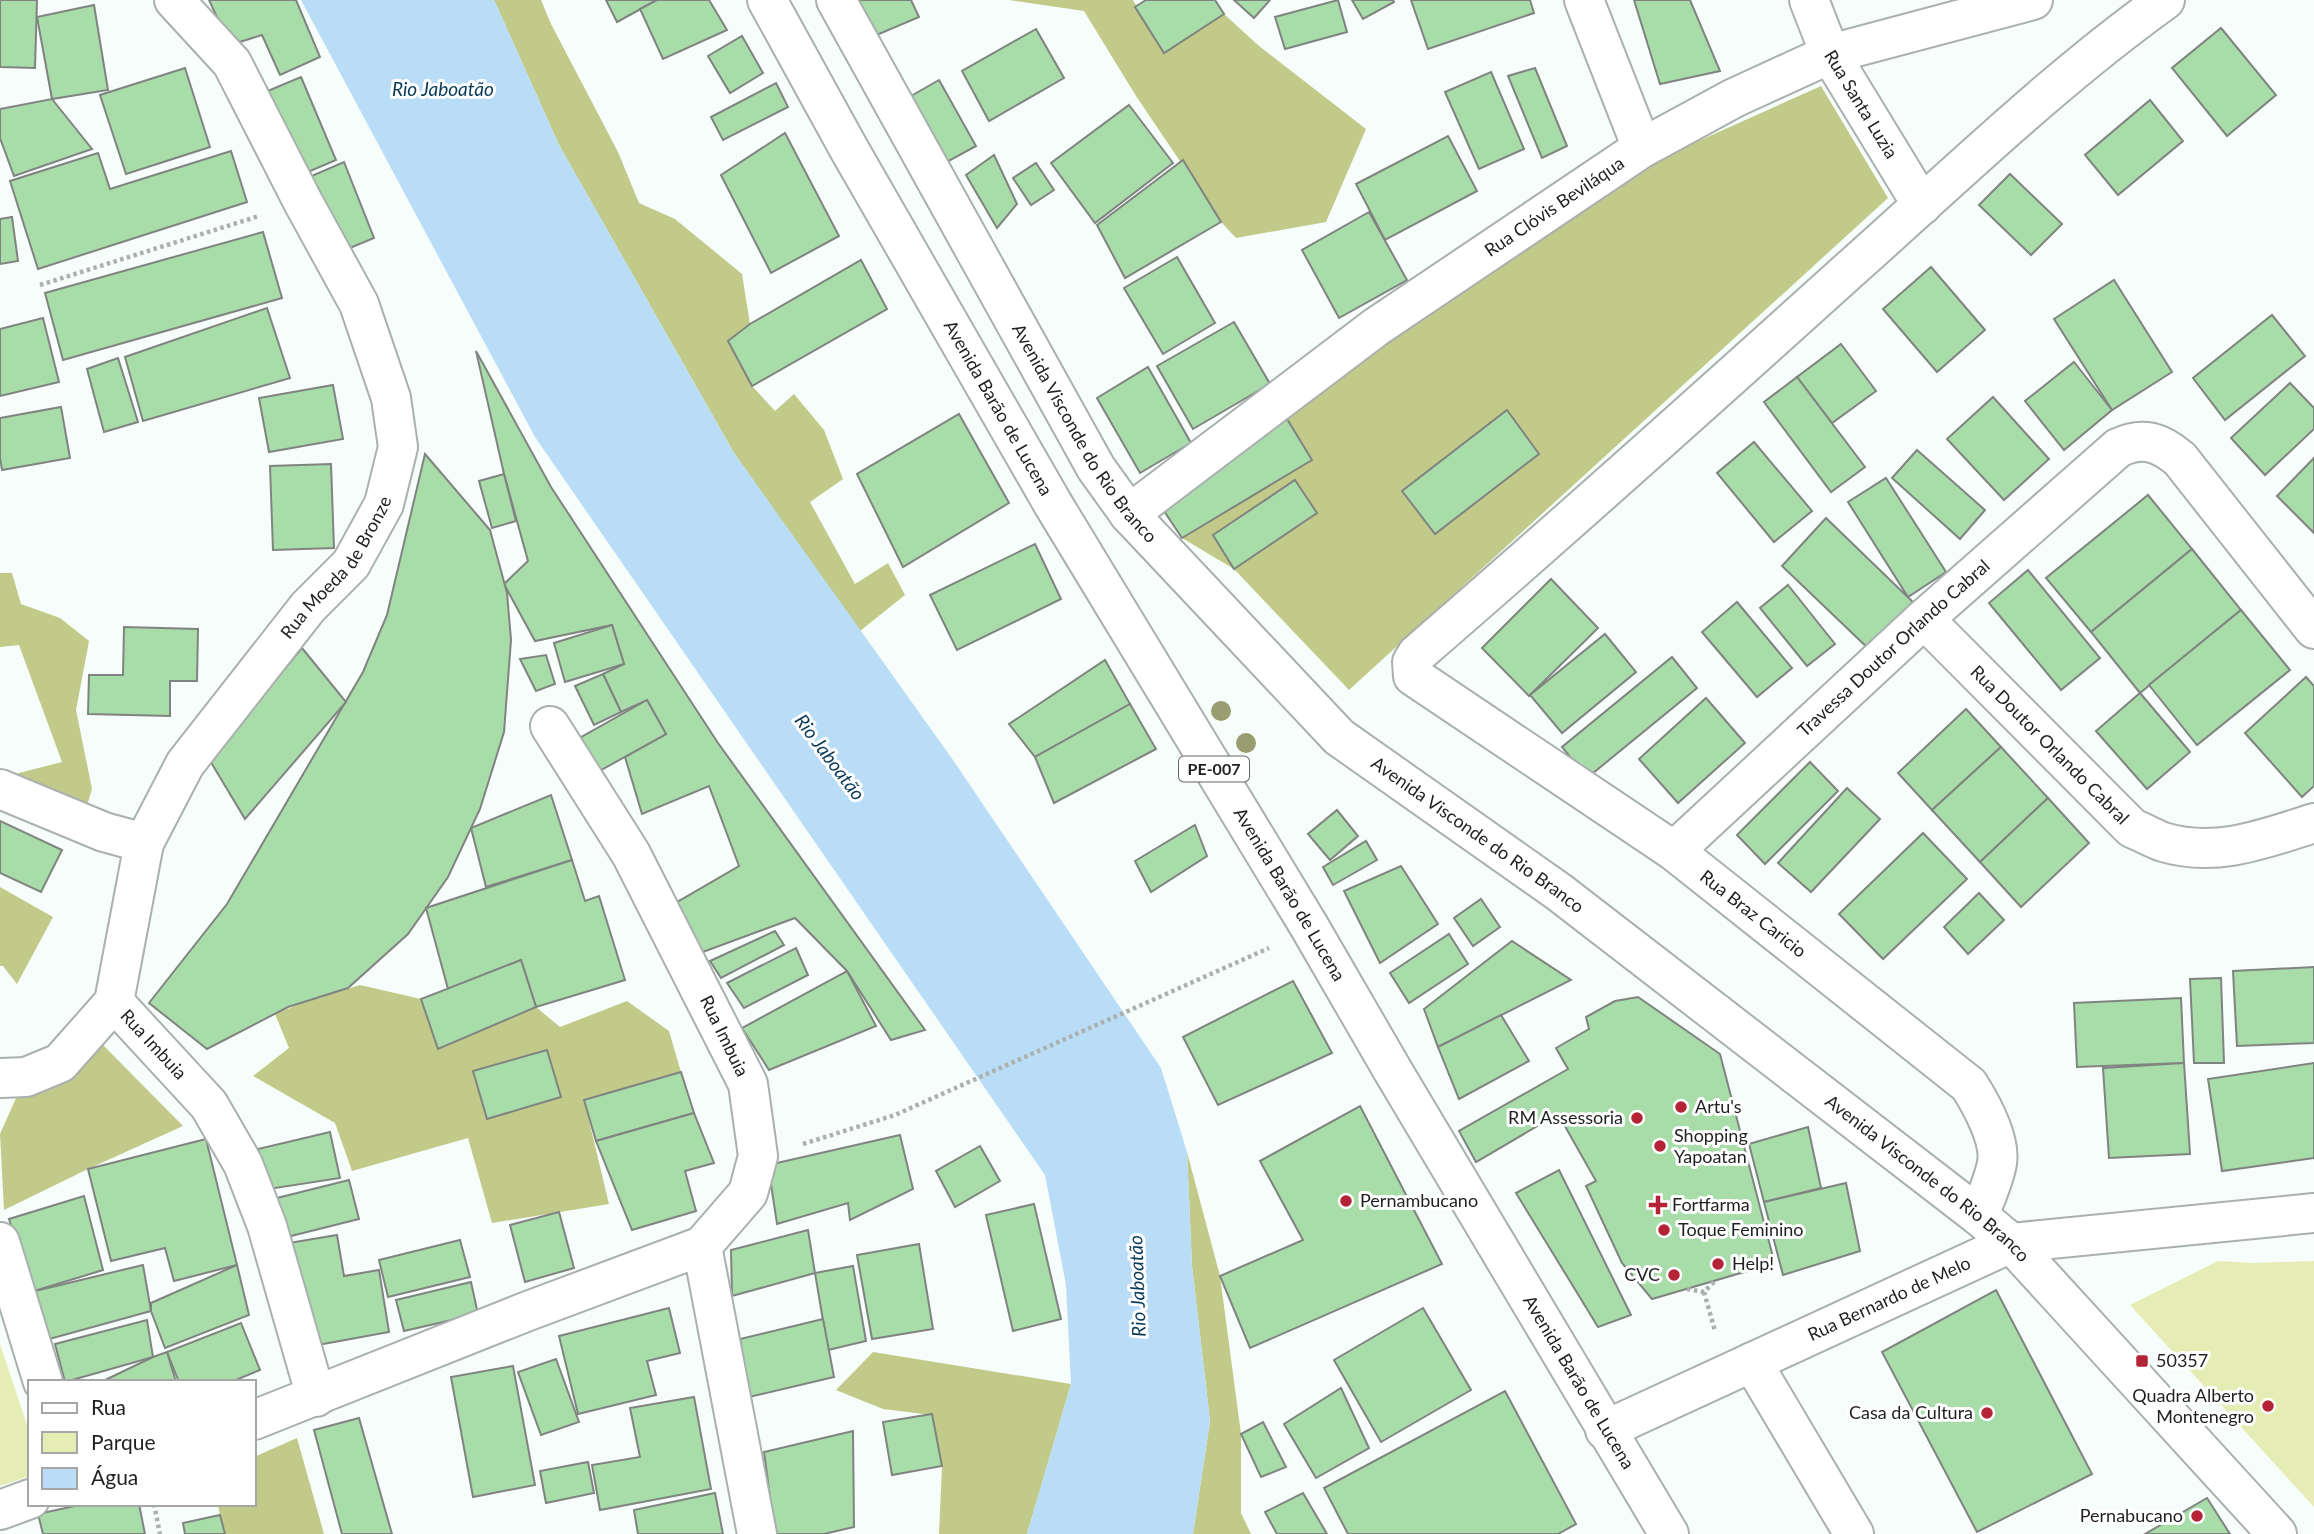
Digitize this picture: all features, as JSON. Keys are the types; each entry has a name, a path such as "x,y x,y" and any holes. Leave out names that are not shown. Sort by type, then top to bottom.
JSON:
{"street":[{"name":"Rua Moeda de Bronze","path":"114,1002 144,843 185,764 308,607 351,564 384,504 398,447 391,398 359,304 232,63 174,0"},
{"name":"Avenida Barão de Lucena","path":"766,0 1053,504 1310,926 1605,1430 1669,1534"},
{"name":"Avenida Visconde do Rio Branco","path":"836,0 1096,468 1129,514 1339,737 1559,892 1979,1216 2011,1244 2277,1534"},
{"path":"1584,0 1642,148"},
{"name":"Rua Santa Luzia","path":"1809,0 1830,54 1922,205"},
{"name":"Rua Clóvis Beviláqua","path":"1129,514 1376,327 1642,148 1734,98 1830,54 2033,0"},
{"path":"1922,205 2079,66 2165,0"},
{"name":"Rua Braz Caricio","path":"1922,205 1697,408 1417,654 1412,662 1413,676 1674,850 1969,1085 1983,1107 1992,1131 1997,1161 1979,1216"},
{"name":"Travessa Doutor Orlando Cabral","path":"1674,850 1924,619 2118,448 2131,441 2165,445 2180,459 2314,629"},
{"name":"Rua Doutor Orlando Cabral","path":"1924,619 2132,828 2163,842 2206,848 2236,847 2314,823"},
{"name":"Rua Imbuia","path":"256,1419 528,1311 702,1247 748,1193 758,1156 748,1084 631,855 550,726"},
{"path":"0,789 104,832 144,843"},
{"path":"0,1078 26,1077 60,1063 114,1002"},
{"name":"Rua Imbuia","path":"114,1002 208,1105 243,1164 267,1226 316,1397"},
{"name":"Rua Bernardo de Melo","path":"1605,1430 2011,1244 2314,1213"},
{"path":"0,1242 42,1380"},
{"path":"702,1247 757,1534"},
{"path":"1752,1362 1854,1534"},
{"path":"0,1510 28,1500"}],"path":[{"path":"40,285 303,202"},
{"path":"758,1156 895,1115 1265,950"},
{"path":"1687,1289 1704,1292 1715,1281"},
{"path":"154,1506 160,1534"}],"green space":[{"path":"494,0 541,0 618,152 639,203 675,219 742,274 750,324 728,341 752,386 775,411 794,394 824,430 843,479 810,502 855,584 888,563 905,595 860,631 734,453 559,145"},
{"path":"1009,0 1133,0 1164,53 1224,14 1259,46 1366,129 1326,222 1236,238 1221,222 1136,96 1084,11"},
{"path":"1821,86 1888,198 1349,690 1234,569 1182,538 1160,505 1492,269 1656,160"},
{"path":"0,573 12,573 21,604 60,618 89,641 76,710 92,789 86,809 7,776 62,762 19,645 0,647"},
{"path":"0,887 53,917 17,984 3,966 0,966"},
{"path":"360,985 421,999 438,1049 536,1007 560,1027 627,1001 669,1031 681,1072 584,1100 609,1204 492,1223 468,1138 352,1171 335,1123 253,1076 289,1048 275,1014"},
{"path":"103,1045 183,1126 4,1210 0,1134 21,1087 70,1072"},
{"path":"1187,1152 1220,1276 1241,1434 1241,1513 1251,1534 1193,1534 1210,1421 1192,1266"},
{"name":"Quadra Alberto Montenegro","path":"2218,1261 2314,1261 2314,1507 2130,1305"},
{"path":"0,1344 28,1428 28,1477 0,1486"},
{"path":"873,1352 1071,1384 1027,1534 939,1534 942,1466 932,1415 883,1409 836,1390"},
{"path":"297,1438 324,1534 223,1534 218,1506 256,1506 256,1456"}],"water":[{"name":"Rio Jaboatão","path":"301,0 494,0 559,145 734,453 953,760 1161,1068 1187,1152 1192,1266 1210,1421 1193,1534 1027,1534 1071,1384 1066,1285 1045,1175 535,437"}],"building":[{"path":"0,0 37,0 35,68 0,67"},
{"path":"209,0 296,0 320,57 280,75 262,35 230,45"},
{"path":"606,0 657,0 617,22"},
{"path":"657,0 709,0 727,30 663,59 640,9"},
{"path":"853,0 911,0 919,17 872,37"},
{"path":"1146,0 1215,0 1224,14 1164,53 1135,7"},
{"path":"1234,0 1270,0 1254,18"},
{"path":"1338,0 1347,32 1285,49 1275,17"},
{"path":"1352,0 1393,0 1394,2 1363,19"},
{"path":"1411,0 1530,0 1534,13 1428,49"},
{"path":"1634,0 1690,0 1720,71 1660,84"},
{"path":"94,5 108,90 52,99 37,17"},
{"path":"2221,28 2276,95 2227,136 2172,68"},
{"path":"1036,29 1064,78 989,121 962,71"},
{"path":"742,36 763,73 730,93 708,56"},
{"path":"185,68 210,147 126,174 100,95"},
{"path":"1535,68 1567,146 1542,158 1508,76"},
{"path":"1491,72 1524,149 1479,169 1445,92"},
{"path":"301,77 336,160 294,178 258,95"},
{"path":"939,80 976,146 945,163 904,100"},
{"path":"776,83 788,107 723,140 711,117"},
{"path":"52,99 92,149 14,176 0,138 0,109"},
{"path":"2150,100 2183,141 2118,195 2085,155"},
{"path":"1129,105 1173,163 1095,223 1051,163"},
{"path":"785,133 839,236 771,273 721,175"},
{"path":"1448,136 1477,191 1385,240 1356,184"},
{"path":"231,151 247,202 38,269 10,181 98,153 110,189"},
{"path":"994,155 1017,204 997,228 966,175"},
{"path":"1183,160 1221,222 1125,278 1097,225"},
{"path":"344,162 374,238 338,253 307,178"},
{"path":"1036,163 1054,190 1031,205 1013,178"},
{"path":"2010,174 2062,224 2031,255 1979,205"},
{"path":"1369,212 1407,280 1339,318 1302,250"},
{"path":"12,217 18,261 0,264 0,219"},
{"path":"263,232 282,298 63,360 45,293"},
{"path":"1177,257 1215,323 1163,354 1124,288"},
{"path":"861,260 887,309 752,386 728,341 750,324"},
{"path":"1931,267 1985,330 1937,372 1883,309"},
{"path":"2114,280 2172,372 2112,410 2054,319"},
{"path":"267,308 290,378 143,421 125,357"},
{"path":"2272,315 2305,356 2225,420 2193,378"},
{"path":"43,318 59,382 0,396 0,329"},
{"path":"1234,322 1270,384 1193,429 1157,366"},
{"path":"1841,344 1876,391 1832,423 1797,377"},
{"path":"476,351 551,487 718,743 925,1030 891,1040 847,971 795,918 692,956 667,908 739,866 709,786 642,814 625,757 666,734 647,700 621,712 603,674 624,664 612,625 535,641 504,584 528,561 504,474"},
{"path":"118,358 138,422 104,432 87,369"},
{"path":"2074,362 2112,410 2064,450 2025,401"},
{"path":"1148,367 1191,443 1140,473 1097,398"},
{"path":"1797,377 1865,467 1831,492 1764,402"},
{"path":"2290,383 2314,408 2314,429 2265,475 2231,438"},
{"path":"333,385 343,439 269,452 259,398"},
{"path":"1993,397 2049,459 2004,500 1947,439"},
{"path":"61,407 70,458 2,470 0,418"},
{"path":"1507,410 1539,454 1435,534 1402,491"},
{"path":"959,414 1009,503 903,567 857,474"},
{"path":"1287,419 1312,460 1182,538 1160,505"},
{"path":"1754,442 1812,511 1774,542 1717,473"},
{"path":"1917,450 1985,510 1960,539 1892,478"},
{"path":"425,454 490,530 507,593 511,640 504,732 480,809 448,877 408,934 348,988 288,1007 207,1049 149,1003 227,904 363,672 387,615"},
{"path":"2314,458 2314,533 2277,496"},
{"path":"331,464 334,548 273,550 270,466"},
{"path":"504,474 516,521 492,528 479,481"},
{"path":"1886,478 1946,572 1908,597 1848,502"},
{"path":"1295,480 1317,513 1234,569 1213,535"},
{"path":"2148,495 2192,549 2091,632 2046,578"},
{"path":"1826,518 1916,605 1872,652 1782,566"},
{"path":"1035,544 1061,599 957,650 930,595"},
{"path":"2192,549 2241,610 2140,693 2091,632"},
{"path":"2028,570 2100,658 2061,690 1989,603"},
{"path":"1551,579 1598,628 1529,696 1482,648"},
{"path":"1788,585 1835,644 1807,666 1760,608"},
{"path":"1737,602 1792,668 1757,697 1702,632"},
{"path":"2241,610 2290,670 2197,745 2149,685"},
{"path":"612,625 624,664 565,682 554,643"},
{"path":"124,627 198,629 197,681 170,681 170,716 88,714 89,675 123,675"},
{"path":"1605,634 1636,672 1562,733 1530,695"},
{"path":"302,648 346,702 245,819 209,759"},
{"path":"546,655 555,684 536,691 520,659"},
{"path":"1672,657 1697,688 1587,778 1562,747"},
{"path":"1105,660 1130,704 1035,757 1009,724"},
{"path":"603,674 621,712 594,725 575,686"},
{"path":"2306,677 2314,686 2314,786 2302,797 2245,733"},
{"path":"2140,693 2190,752 2147,789 2096,731"},
{"path":"1706,698 1745,743 1678,803 1639,759"},
{"path":"647,700 666,734 587,778 569,744"},
{"path":"1130,704 1156,749 1054,803 1035,757"},
{"path":"1966,709 2001,747 1932,810 1898,773"},
{"path":"2001,747 2048,798 1980,862 1932,810"},
{"path":"1810,762 1838,791 1765,864 1737,835"},
{"path":"1847,788 1880,819 1811,892 1778,863"},
{"path":"551,795 572,860 486,887 471,828"},
{"path":"2048,798 2089,843 2021,907 1980,862"},
{"path":"1337,810 1358,836 1330,860 1308,834"},
{"path":"0,821 62,850 41,892 0,873"},
{"path":"1195,825 1207,856 1151,892 1135,861"},
{"path":"1923,833 1967,879 1883,959 1839,914"},
{"path":"1366,841 1377,860 1333,885 1323,867"},
{"path":"572,860 585,901 599,896 625,980 536,1007 521,960 448,989 426,908"},
{"path":"1401,866 1438,924 1380,963 1344,891"},
{"path":"1979,893 2004,920 1968,954 1944,927"},
{"path":"1481,899 1500,927 1473,946 1454,918"},
{"path":"775,931 784,945 721,978 710,961"},
{"path":"1449,934 1468,964 1409,1003 1390,973"},
{"path":"1512,941 1571,980 1438,1047 1424,1009"},
{"path":"796,948 808,975 744,1008 727,983"},
{"path":"521,960 536,1007 438,1049 421,999"},
{"path":"2314,967 2314,1043 2237,1046 2233,971"},
{"path":"847,971 876,1026 769,1070 742,1028"},
{"path":"2221,978 2224,1063 2194,1063 2190,979"},
{"path":"1293,981 1332,1053 1218,1105 1183,1037"},
{"name":"Shopping Yapoatan","path":"1638,997 1720,1054 1773,1257 1749,1264 1751,1270 1652,1299 1622,1263 1586,1186 1596,1181 1558,1114 1476,1162 1459,1131 1568,1069 1556,1048 1589,1029 1586,1017 1615,1001"},
{"path":"2181,998 2184,1063 2077,1067 2074,1003"},
{"path":"1501,1015 1529,1061 1459,1099 1438,1047"},
{"path":"547,1050 561,1097 487,1119 473,1071"},
{"path":"2184,1063 2190,1154 2109,1158 2103,1068"},
{"path":"2314,1063 2314,1158 2222,1171 2208,1079"},
{"path":"681,1072 694,1113 596,1141 584,1100"},
{"name":"Pernambucano","path":"1360,1106 1442,1264 1250,1348 1220,1276 1303,1240 1260,1161"},
{"path":"694,1113 714,1163 685,1171 696,1211 632,1230 596,1141"},
{"path":"1808,1127 1821,1188 1764,1202 1749,1144"},
{"path":"330,1132 340,1178 269,1189 250,1151"},
{"path":"900,1135 913,1189 850,1220 848,1203 777,1224 768,1165"},
{"path":"206,1139 237,1265 174,1281 165,1248 111,1261 88,1169"},
{"path":"980,1146 1000,1181 955,1207 936,1171"},
{"path":"1559,1170 1631,1315 1598,1327 1516,1193"},
{"path":"349,1180 359,1219 287,1237 277,1198"},
{"path":"1846,1183 1860,1251 1783,1275 1764,1202"},
{"path":"84,1196 103,1270 31,1292 9,1219"},
{"path":"1034,1204 1061,1319 1013,1331 986,1215"},
{"path":"559,1212 574,1268 525,1282 510,1225"},
{"path":"808,1230 815,1273 732,1296 731,1250"},
{"path":"337,1235 344,1276 379,1270 389,1332 312,1346 283,1244"},
{"path":"460,1240 470,1277 388,1297 379,1260"},
{"path":"919,1244 933,1329 872,1339 857,1255"},
{"path":"143,1265 151,1311 42,1341 31,1292"},
{"path":"237,1265 249,1315 165,1348 151,1311 151,1303"},
{"path":"853,1266 866,1341 828,1350 815,1273"},
{"path":"471,1282 478,1314 404,1331 396,1300"},
{"name":"Casa da Cultura","path":"1996,1290 2092,1474 1977,1532 1882,1352"},
{"path":"669,1308 680,1353 647,1361 656,1395 578,1414 559,1336"},
{"path":"1423,1308 1471,1390 1381,1442 1334,1360"},
{"path":"823,1319 834,1377 749,1397 740,1339"},
{"path":"147,1320 153,1357 64,1380 55,1344"},
{"path":"241,1323 260,1370 236,1380 178,1380 167,1352"},
{"path":"167,1352 175,1380 105,1380"},
{"path":"556,1359 579,1422 541,1435 518,1372"},
{"path":"513,1366 535,1485 473,1497 451,1377"},
{"path":"1341,1388 1369,1448 1316,1478 1284,1424"},
{"path":"1505,1391 1576,1524 1558,1534 1348,1534 1324,1488"},
{"path":"694,1397 711,1489 600,1510 592,1465 640,1457 630,1408"},
{"path":"932,1414 942,1466 892,1475 883,1422"},
{"path":"359,1418 392,1534 342,1534 314,1430"},
{"path":"1263,1422 1286,1467 1261,1477 1241,1434"},
{"path":"853,1431 854,1527 824,1534 775,1534 764,1452"},
{"path":"588,1462 594,1493 546,1503 540,1471"},
{"path":"715,1493 723,1534 638,1534 634,1510"},
{"path":"1303,1493 1327,1534 1277,1534 1265,1512"},
{"name":"Pernabucano","path":"2207,1498 2230,1534 2145,1534"},
{"path":"75,1506 139,1506 145,1534 43,1534 38,1514"},
{"path":"220,1515 225,1534 185,1534 183,1523"}],"place":[{"name":"Artu's","path":"1681,1107"},
{"name":"RM Assessoria","path":"1637,1118"},
{"name":"Shopping Yapoatan","path":"1660,1146"},
{"name":"Pernambucano","path":"1346,1201"},
{"name":"Fortfarma","path":"1658,1205"},
{"name":"Toque Feminino","path":"1664,1230"},
{"name":"Help!","path":"1718,1264"},
{"name":"CVC","path":"1674,1275"},
{"name":"50357","path":"2142,1361"},
{"name":"Quadra Alberto Montenegro","path":"2268,1406"},
{"name":"Casa da Cultura","path":"1987,1413"},
{"name":"Pernabucano","path":"2197,1516"}]}
